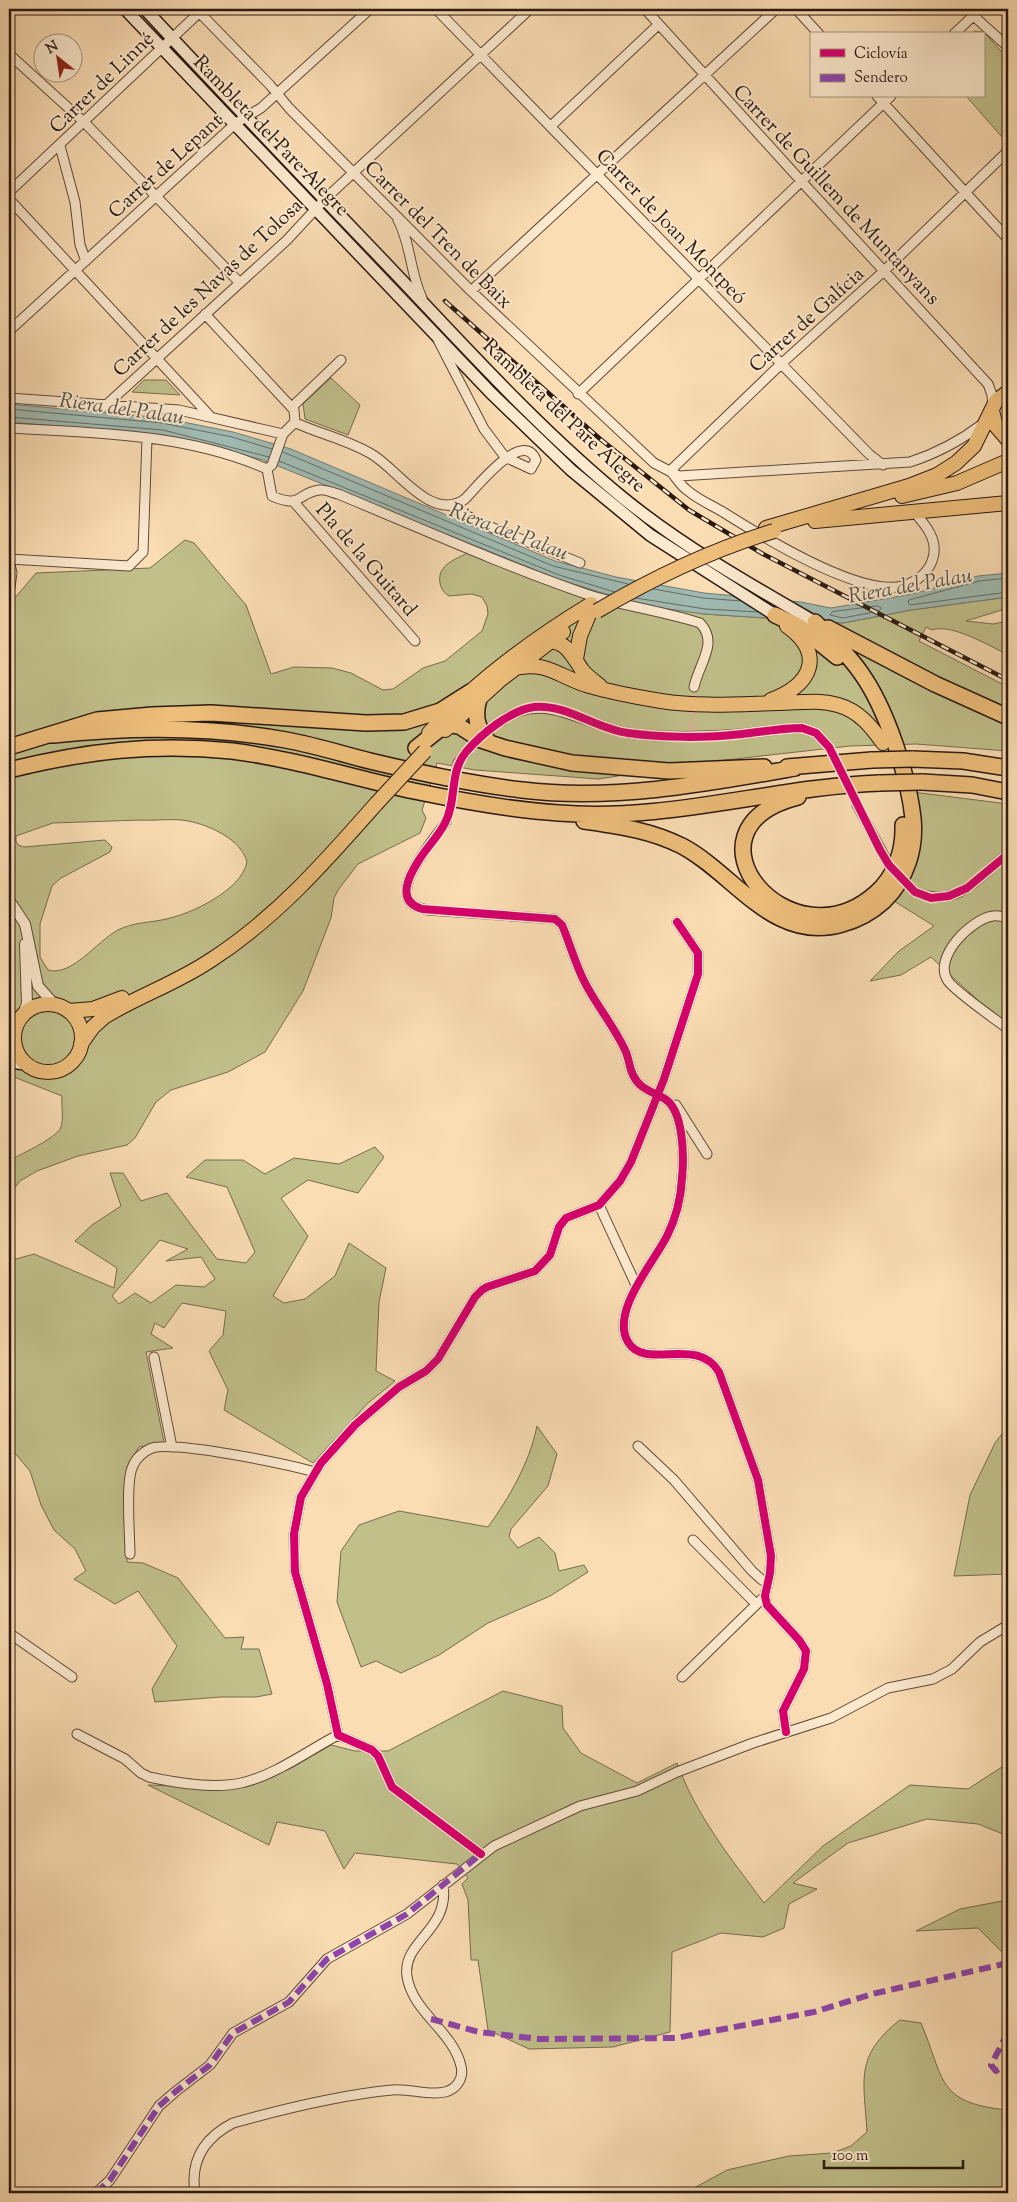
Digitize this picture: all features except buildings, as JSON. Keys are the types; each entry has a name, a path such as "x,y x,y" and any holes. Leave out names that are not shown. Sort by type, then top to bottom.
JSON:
{"highway":[{"path":"776,616 814,637 846,661 868,705 883,743 902,811 904,833 898,862 883,886 856,907 821,915 802,914 770,900 757,888 747,871 743,850 748,830 762,813 775,804 792,799 880,783"},
{"path":"816,622 935,684 1008,717"},
{"path":"526,810 556,818 628,827 663,837 700,858 760,907 790,923 824,928 858,918 886,900 902,878 912,847 914,825 906,787 883,713 869,686 846,661 816,622"},
{"path":"9,747 97,720 211,713 366,723 404,722 432,715 475,696 478,727 490,742"},
{"path":"420,749 441,728 451,725 459,726 505,748 572,763 669,771 738,766 795,768"},
{"path":"53,735 109,729 194,728 235,732 296,742 476,784 562,794 637,792 680,787 795,768 872,760 963,761 1008,768"},
{"path":"9,770 100,750 146,748 197,749 277,758 413,791 561,814 642,812 793,790 880,783 922,782 972,786 1008,792"}],"main road":[{"name":"Rambleta del Pare Alegre","path":"125,9 236,123 508,410 596,491 666,546 776,616"},
{"name":"Rambleta del Pare Alegre","path":"146,9 247,118 528,411 624,498 679,540 726,570 816,622"},
{"path":"514,662 550,641 592,611 696,560 806,516 923,481 937,475 968,453 1001,395 1008,392"},
{"path":"991,413 996,426 1008,440"},
{"path":"806,516 941,488 1005,467"},
{"path":"770,530 963,489 1005,467"},
{"path":"827,518 1008,503"},
{"path":"9,1062 26,1064 41,1071 57,1070 72,1062 81,1044 93,1027 104,1017 181,979 249,934 301,887 420,749 475,696 568,619 592,611"},
{"path":"576,659 580,636 592,611"},
{"path":"756,704 772,700 792,691 804,680 810,666 809,654 803,641 776,616"},
{"path":"558,672 548,653 550,641 568,619"},
{"path":"550,641 560,643 576,659 587,675 603,688"},
{"path":"514,662 534,665 558,672 586,685 637,697 676,703 756,704 806,701 838,704 860,715 883,743"},
{"path":"451,725 475,696"},
{"path":"69,1011 93,1009 106,1005 176,973 216,948 285,892 372,803"},
{"path":"26,1064 18,1055 14,1044 16,1025 35,1006 54,1004 69,1011 79,1024 81,1044"}],"street":[{"name":"Carrer de Lepant","path":"9,331 236,123 247,118 277,95 370,9"},
{"name":"Carrer de Joan Montpeó","path":"436,9 869,454 883,465"},
{"name":"Carrer de les Navas de Tolosa","path":"105,406 240,283 325,199 482,56 530,9"},
{"name":"Carrer de Guillem de Muntanyans","path":"645,9 988,384 992,395 991,413"},
{"path":"471,291 776,9"},
{"path":"796,9 817,32"},
{"name":"Carrer de Linné","path":"9,192 85,123 200,10"},
{"name":"Carrer del Tren de Baix","path":"200,10 277,95 471,291 578,394 654,463 670,471"},
{"path":"955,32 970,12 1008,47"},
{"path":"551,126 658,25"},
{"path":"9,54 85,123 240,283"},
{"path":"578,394 802,182 880,100 1008,239"},
{"path":"60,146 75,202 80,245 86,261"},
{"name":"Carrer de Galícia","path":"670,471 781,364 884,271 1008,151"},
{"path":"9,199 210,416"},
{"name":"Rambleta del Pare Alegre","path":"395,216 406,237 413,276 425,305"},
{"path":"205,314 292,406 295,414 294,422 282,438 270,467 272,496 286,502 321,489 338,494 559,584 630,607 700,623 708,631 710,643 698,670 694,687"},
{"name":"Rambleta del Pare Alegre","path":"434,332 476,417 505,457 465,499 451,506"},
{"path":"292,406 341,360"},
{"path":"9,398 178,410 210,416 282,438"},
{"path":"670,471 680,476 910,462 940,452 964,438 991,413"},
{"path":"294,422 372,455 417,493 442,505 451,506 476,521 580,563"},
{"path":"9,428 103,433 175,442 217,450 270,467"},
{"path":"9,594 12,573 9,560 129,566 142,552 147,438"},
{"path":"670,471 687,490 774,544 858,580 882,586 898,587 914,582 924,574 933,560 935,544 927,526 913,511"},
{"name":"Pla de la Guitard","path":"293,501 415,640"},
{"path":"502,721 512,713 534,707 553,708 602,728 629,733 692,734 802,728 816,733 829,747"},
{"path":"458,763 467,751"},
{"path":"857,805 889,864"},
{"path":"446,822 419,860 410,877 406,888 408,900 414,907 422,909 555,919 562,925 584,982 625,1048 632,1074 640,1087 675,1105 707,1154"},
{"path":"915,892 931,898 948,896 967,888 1008,854"},
{"path":"9,900 22,917 28,934 38,986 54,1004"},
{"path":"1008,918 993,916 976,923 958,938 945,956 943,969 948,981 1008,1029"},
{"path":"338,1735 327,1684 295,1572 296,1518 301,1497 315,1472 355,1425 399,1387 426,1371 438,1359 482,1290 535,1271 550,1255 559,1227 566,1218 599,1205 620,1181 630,1162 672,1056 699,963 698,953 677,922"},
{"path":"16,1025 26,1004 24,945 28,934"},
{"path":"669,1102 678,1121 682,1147 682,1181 678,1204 667,1236 636,1285 630,1298 626,1313 625,1335 628,1343 642,1352 701,1355 714,1364 719,1372 758,1480 771,1556 765,1596 767,1605 799,1640 806,1651 804,1669 783,1711 786,1732"},
{"path":"599,1205 636,1285"},
{"path":"154,1357 172,1447"},
{"path":"638,1446 674,1480 752,1571 762,1580 768,1582"},
{"path":"130,1554 130,1474 139,1456 151,1449 172,1447 268,1461 315,1472"},
{"path":"693,1540 756,1604"},
{"path":"682,1677 765,1596"},
{"path":"96,2193 110,2180 152,2115 175,2092 210,2065 233,2033 289,2002 326,1959 396,1921 481,1854 494,1846 580,1806 637,1791 688,1768 786,1732 831,1718 888,1688 926,1682 944,1674 980,1642 1008,1625"},
{"path":"9,1633 72,1677"},
{"path":"77,1734 125,1758 141,1773 149,1777 216,1784 240,1783 264,1775 338,1735"},
{"path":"338,1735 372,1750 378,1756 392,1787 481,1854"},
{"path":"195,2193 193,2176 203,2145 215,2133 232,2123 364,2094 393,2090 440,2093 458,2084 462,2073 459,2061 435,2023 415,1998 407,1975 409,1957 442,1912 445,1897 443,1885"}],"shaded area":[{"path":"984,32 1008,59 1008,134 1006,133 1002,137 968,98 984,98"},
{"path":"331,378 360,405 348,435 305,419 303,404"},
{"path":"144,380 166,380 180,395 132,392"},
{"path":"185,540 194,543 246,605 271,674 294,667 332,668 351,673 383,690 393,689 423,668 445,661 482,631 488,614 487,606 482,597 472,594 449,596 443,591 440,583 442,570 447,565 477,547 558,579 704,614 843,623 911,610 1008,597 1002,610 966,621 993,624 1008,621 1008,655 970,636 949,630 932,630 926,627 919,641 1008,687 1008,751 916,744 850,746 699,763 599,779 475,770 437,763 422,810 426,818 420,833 358,864 338,890 334,898 331,918 303,991 265,1052 228,1072 171,1090 156,1102 135,1138 127,1145 78,1156 37,1171 20,1181 9,1195 9,1161 58,1132 62,1123 62,1096 9,1075 9,605 36,573 150,568","holes":["140,820 188,821 223,834 238,846 244,854 247,862 243,872 226,891 201,906 176,916 124,927 110,935 75,963 57,971 48,970 40,957 40,924 52,886 61,878 110,852 112,847 105,840 24,847 18,845 16,836 53,823"]},
{"path":"913,792 1008,804 1008,1028 931,957 901,975 870,981 899,951 934,926 894,901 904,889 914,863 916,836"},
{"path":"375,1147 384,1157 358,1193 308,1180 281,1198 308,1236 273,1296 284,1303 305,1299 335,1276 349,1243 386,1268 379,1302 376,1371 395,1381 367,1404 313,1463 224,1410 228,1390 209,1351 223,1335 226,1311 182,1303 164,1328 155,1323 151,1334 173,1348 146,1352 164,1442 139,1447 127,1467 127,1562 143,1563 178,1578 225,1638 244,1637 241,1649 259,1649 272,1694 256,1697 221,1697 155,1702 152,1689 177,1646 138,1591 115,1604 74,1579 86,1571 75,1549 54,1530 41,1505 30,1471 9,1446 9,1261 34,1254 114,1288 117,1268 75,1241 92,1225 121,1206 110,1173 123,1173 141,1201 167,1193 217,1259 246,1263 255,1252 227,1187 186,1177 205,1160 243,1160 265,1174 294,1158 339,1164","holes":["160,1240 188,1249 166,1261 201,1257 215,1279 204,1287 176,1285 151,1303 135,1293 119,1304 112,1296"]},
{"path":"537,1426 557,1454 548,1486 511,1529 509,1537 518,1548 539,1537 555,1553 559,1571 584,1565 588,1572 550,1596 488,1623 439,1655 401,1673 376,1661 361,1667 337,1602 341,1551 359,1525 399,1511 488,1527 518,1479 534,1440"},
{"path":"1008,1426 1008,1574 954,1576 970,1495 995,1443"},
{"path":"503,1691 562,1706 563,1728 581,1753 637,1783 677,1763 704,1819 764,1903 823,1846 910,1785 968,1789 1008,1763 1008,1836 978,1824 927,1819 848,1843 793,1883 817,1889 789,1904 784,1928 763,1937 721,1933 672,1952 670,2032 613,2047 529,2049 488,2030 478,1960 471,1960 468,1900 462,1884 468,1878 457,1864 355,1853 344,1869 325,1831 277,1822 269,1845 148,1785 234,1788 290,1769 331,1745 355,1751 388,1751"},
{"path":"1008,1900 1008,1958 978,1928 916,1931 960,1909"},
{"path":"900,2020 921,2023 940,2074 946,2085 955,2094 967,2101 985,2107 1008,2110 1008,2193 685,2193 727,2170 789,2156 832,2153 851,2146 867,2132 864,2083 865,2070 869,2058 875,2045"}],"water":[{"name":"Riera del Palau","path":"9,404 163,418 233,432 291,449 555,561 616,577 704,593 801,602 831,608 912,594 978,576 1008,573 1008,597 911,610 843,623 704,614 640,605 558,579 263,460 162,435 9,422"}],"tunnel":[{"path":"692,731 694,687"},
{"path":"467,751 502,721"},
{"path":"829,747 857,805"},
{"path":"446,822 458,763"},
{"path":"900,876 915,892"}],"railway":[{"path":"445,301 599,438 689,510 763,554 1008,680"}],"marked path":[{"path":"96,2193 110,2180 159,2106 210,2065 233,2033 289,2002 327,1959 407,1914 481,1854"},
{"path":"431,2019 479,2032 539,2039 676,2038 814,2012 872,1994 1008,1963"},
{"path":"1008,2032 991,2065 996,2071 1008,2064"}],"cycle path":[{"path":"786,1732 783,1711 804,1669 806,1651 799,1640 767,1605 765,1596 770,1573 771,1556 758,1480 719,1372 709,1361 698,1356 646,1354 636,1350 628,1342 624,1330 629,1302 667,1236 678,1208 683,1147 676,1114 665,1099 643,1087 636,1080 621,1041 584,981 562,925 555,919 422,909 409,900 407,894 408,881 419,860 445,823 451,805 457,768 466,752 480,738 506,718 534,707 558,709 616,731 642,735 670,737 714,736 802,728 816,733 829,747 889,865 915,892 931,898 949,896 967,888 1008,854"},
{"path":"481,1854 392,1787 378,1756 372,1750 338,1735 327,1684 295,1572 294,1534 301,1497 321,1463 355,1425 399,1387 426,1371 438,1359 475,1297 482,1290 535,1271 550,1255 559,1227 566,1218 599,1205 620,1181 631,1162 664,1079 698,974 698,953 677,922"}]}
